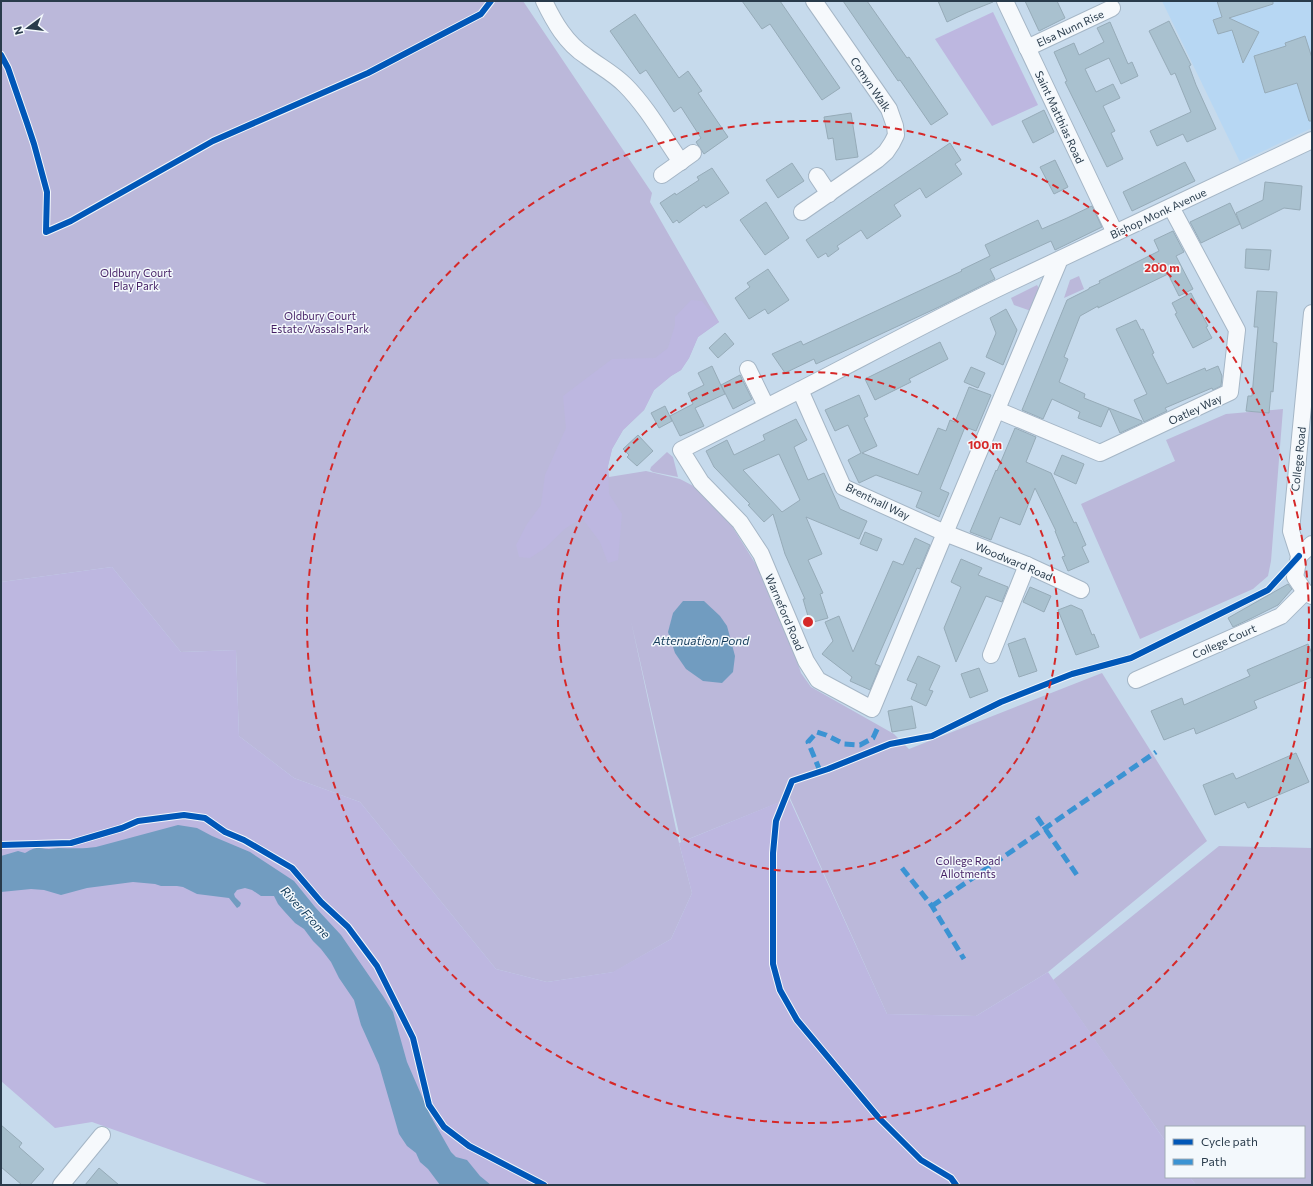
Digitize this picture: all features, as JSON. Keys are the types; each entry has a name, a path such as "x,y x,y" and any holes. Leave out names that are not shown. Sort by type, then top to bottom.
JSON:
{"street":[{"path":"544,1 556,26 575,48 614,75 633,93 687,157 662,175"},
{"name":"Comyn Walk","path":"802,212 882,156 892,143 896,130 889,109 814,1"},
{"name":"Saint Matthias Road","path":"1005,1 1115,233"},
{"name":"Elsa Nunn Rise","path":"1027,48 1112,8"},
{"name":"Bishop Monk Avenue","path":"800,390 1004,286 1312,140"},
{"path":"817,176 829,194"},
{"name":"Oatley Way","path":"997,410 1100,453 1230,392 1237,330 1171,207"},
{"path":"945,533 1060,259"},
{"name":"College Road","path":"1299,556 1291,531 1312,313"},
{"path":"748,369 766,406"},
{"name":"Warneford Road","path":"800,390 681,450 701,482 740,522 761,554 806,661 818,680 872,709 945,533"},
{"name":"Brentnall Way","path":"800,390 843,487 945,533"},
{"name":"Woodward Road","path":"945,533 1027,565 1081,590"},
{"path":"1299,556 1312,544"},
{"name":"College Court","path":"1136,680 1281,616 1308,594 1295,577 1299,556"},
{"path":"991,655 1027,565"},
{"path":"69,1181 102,1135"}],"shaded area":[{"path":"1162,1 1312,1 1312,128 1240,162"},
{"path":"993,12 1038,105 992,126 935,39"},
{"path":"691,300 702,301 719,322 698,337 689,358 681,370 654,390 644,410 623,430 612,449 608,466 609,494 622,514 618,560 608,563 600,542 582,518 566,528 545,548 530,558 519,557 516,545 527,524 541,505 545,475 566,428 563,396 612,359 655,358 668,348 675,325 675,317"},
{"path":"112,567 181,652 236,650 239,736 294,778 360,802 496,969 547,982 613,972 671,939 692,893 679,843 789,798 887,1014 976,1016 1048,972 1165,1141 1165,1178 1191,1178 1196,1185 270,1185 92,1122 55,1128 1,1081 1,582"}],"green space":[{"name":"Oldbury Court Estate/Vassals Park","path":"1,1 523,1 652,193 650,202 719,322 698,337 689,358 681,370 654,390 644,410 623,430 612,449 608,466 609,477 646,471 680,479 703,491 732,526 760,571 790,639 801,673 811,687 894,734 909,749 1102,673 1207,841 1048,972 976,1016 887,1014 790,798 681,842 631,621 679,843 692,893 671,939 614,972 547,982 496,969 360,802 294,778 239,736 236,650 181,652 112,567 1,582"},
{"path":"1079,276 1084,289 1064,298 1070,280"},
{"path":"1037,285 1041,292 1034,312 1014,305 1011,298"},
{"path":"1283,409 1271,561 1268,576 1253,589 1140,639 1081,504 1175,461 1166,440 1226,414"},
{"path":"667,452 673,457 678,477 653,472 650,470 651,467"},
{"path":"1219,846 1312,848 1312,1185 1196,1185 1191,1178 1305,1178 1305,1126 1165,1126 1165,1141 1053,980"}],"water":[{"name":"Attenuation Pond","path":"683,601 704,601 720,616 727,626 735,656 733,672 722,683 703,681 686,669 675,653 668,632 673,613"},
{"name":"River Frome","path":"178,825 197,828 250,852 294,881 315,907 341,935 393,1012 407,1062 430,1115 451,1152 456,1157 467,1160 480,1176 491,1185 440,1185 428,1169 420,1162 416,1153 407,1146 399,1134 379,1065 361,1025 354,1000 339,978 331,962 321,949 304,929 295,923 284,911 274,896 261,896 252,890 245,888 237,890 234,894 241,903 237,908 229,898 197,894 183,887 177,886 161,886 133,882 87,888 61,895 44,890 31,889 1,892 1,856 18,851 25,853 37,848 49,849 96,847"}],"building":[{"path":"742,1 780,1 840,88 822,100 770,24 762,29"},
{"path":"843,1 867,1 907,58 909,57 948,114 931,125 900,80 898,81"},
{"path":"938,1 993,1 993,2 947,22"},
{"path":"1025,1 1057,1 1065,18 1039,31"},
{"path":"1217,1 1273,1 1273,4 1229,18 1259,32 1243,63 1232,30 1218,34 1213,20 1222,17"},
{"path":"635,14 679,78 688,71 702,91 698,93 728,137 704,154 696,142 701,138 681,107 674,112 646,70 640,74 610,31"},
{"path":"1169,21 1191,65 1189,66 1196,85 1216,129 1187,142 1183,134 1157,146 1150,131 1191,112 1175,73 1171,75 1149,31"},
{"path":"1110,22 1128,64 1132,62 1138,76 1121,84 1109,58 1085,69 1096,92 1113,84 1120,98 1103,106 1115,131 1111,133 1123,159 1107,167 1065,82 1067,81 1054,52 1074,43 1079,55 1104,42 1097,28"},
{"path":"1305,36 1312,58 1312,121 1309,121 1297,83 1265,93 1254,56 1286,46 1285,43"},
{"path":"1044,110 1054,132 1033,143 1022,121"},
{"path":"851,113 858,157 836,160 833,138 828,139 824,117"},
{"path":"950,143 961,160 955,164 962,174 926,198 920,188 894,205 901,216 867,239 861,230 837,246 839,249 828,257 826,253 818,258 806,240"},
{"path":"1055,160 1068,187 1054,194 1040,167"},
{"path":"1185,162 1195,181 1132,211 1123,192"},
{"path":"792,163 804,181 778,198 766,180"},
{"path":"712,168 729,193 706,208 704,205 679,223 677,220 673,223 660,203 675,193 676,195 699,180 697,177"},
{"path":"1265,182 1302,186 1300,210 1284,208 1242,229 1236,213 1263,200"},
{"path":"766,202 789,238 765,255 740,220"},
{"path":"1230,203 1240,224 1201,243 1190,222"},
{"path":"1092,206 1102,227 1055,250 1051,241 990,269 995,279 838,354 816,364 814,359 785,373 772,354 801,341 803,345 962,271 961,270 990,256 985,245 1038,220 1042,229"},
{"path":"1173,231 1184,252 1176,256 1193,289 1179,296 1168,274 1098,308 1098,306 1080,316 1064,357 1068,359 1059,382 1085,394 1084,398 1109,408 1101,427 1078,418 1080,412 1052,399 1043,419 1022,410 1067,300 1100,283 1099,281 1159,251 1154,240"},
{"path":"1246,249 1271,250 1269,270 1245,268"},
{"path":"768,269 789,300 768,314 765,309 749,319 735,298 750,287 747,283"},
{"path":"1257,291 1277,292 1273,342 1277,343 1273,392 1271,391 1269,413 1246,411 1248,396 1252,396 1258,327 1254,327"},
{"path":"1191,293 1208,326 1206,327 1212,338 1193,348 1175,314 1177,313 1172,303"},
{"path":"1006,309 1017,330 1003,365 986,357 996,333 990,318"},
{"path":"1136,320 1141,330 1143,329 1154,353 1152,354 1167,384 1205,368 1206,371 1218,366 1222,376 1221,386 1213,390 1212,388 1165,408 1167,411 1144,422 1134,400 1147,394 1116,329"},
{"path":"725,333 734,344 718,358 709,348"},
{"path":"940,342 948,359 909,379 911,382 875,400 865,379"},
{"path":"712,366 725,394 695,408 704,426 680,436 670,416 693,404 688,393 704,385 698,373"},
{"path":"971,367 985,373 978,388 964,382"},
{"path":"740,375 752,399 733,409 721,385"},
{"path":"969,387 991,395 976,431 965,427 940,489 949,493 939,517 916,507 922,492 876,475 859,483 848,460 861,453 848,425 835,431 825,410 859,395 868,416 864,418 877,446 862,453 918,475 938,428 946,431 950,420 955,422"},
{"path":"665,406 672,421 659,428 651,413"},
{"path":"1109,408 1142,421 1142,423 1120,433"},
{"path":"796,419 807,440 794,447 808,480 824,473 840,509 867,521 859,539 806,517 822,554 808,560 823,593 820,594 828,618 810,623 803,599 805,599 785,554 773,514 764,522 748,505 750,504 714,467 706,451 727,440 734,455 765,440 763,435","holes":["779,454 800,500 782,512 743,470"]},
{"path":"1015,428 1036,437 1026,462 1051,473 1086,545 1082,547 1089,562 1068,571 1062,557 1065,556 1056,531 1035,488 1020,525 1000,517 991,540 970,532"},
{"path":"638,435 653,451 637,466 627,457 629,455 623,449"},
{"path":"1062,455 1084,464 1076,484 1054,474"},
{"path":"865,532 882,539 877,551 860,544"},
{"path":"915,538 930,545 920,569 917,568 875,664 880,666 870,690 850,681 852,677 822,654 833,641 825,622 839,616 853,652 893,561 903,565"},
{"path":"961,559 982,568 978,575 1008,587 1002,602 986,596 956,662 944,628 961,587 951,582"},
{"path":"1288,584 1292,589 1278,605 1233,627 1228,618"},
{"path":"1030,587 1051,596 1044,612 1023,602"},
{"path":"1071,605 1082,610 1092,635 1094,634 1099,647 1076,655 1058,610"},
{"path":"1025,638 1037,671 1019,677 1008,644"},
{"path":"1308,644 1312,654 1312,677 1254,701 1257,708 1227,721 1196,734 1194,728 1164,740 1151,711 1182,698 1184,705 1250,676 1247,670"},
{"path":"918,656 940,666 929,690 933,691 926,706 911,699 917,684 907,680"},
{"path":"979,668 988,691 970,698 961,674"},
{"path":"912,706 916,728 892,732 888,711"},
{"path":"1296,753 1309,782 1248,808 1245,802 1215,815 1203,785 1233,773 1236,779"},
{"path":"1,1125 22,1143 19,1147 44,1169 30,1185 22,1185 1,1167"},
{"path":"99,1168 119,1185 85,1185"}],"marked path":[{"path":"820,771 808,742 817,732 844,744 860,745 873,738 879,725"},
{"path":"932,906 1156,752"},
{"path":"1037,817 1079,878"},
{"path":"902,868 932,906 964,959"}],"cycle path":[{"path":"1,55 8,68 27,123 47,192 46,232 71,221 213,141 368,73 481,14 491,1"},
{"path":"956,1185 951,1178 921,1160 878,1117 797,1020 780,990 773,964 773,853 776,821 792,781 828,769 890,744 932,736 1001,702 1072,674 1131,658 1268,590 1299,556"},
{"path":"1,845 71,843 122,828 138,821 184,815 205,818 225,832 244,840 292,868 321,902 348,927 377,966 413,1038 429,1105 444,1127 469,1146 544,1185"}],"park label":[{"name":"Oldbury Court Play Park","path":"136,278"},
{"name":"College Road Allotments","path":"968,866"}]}
